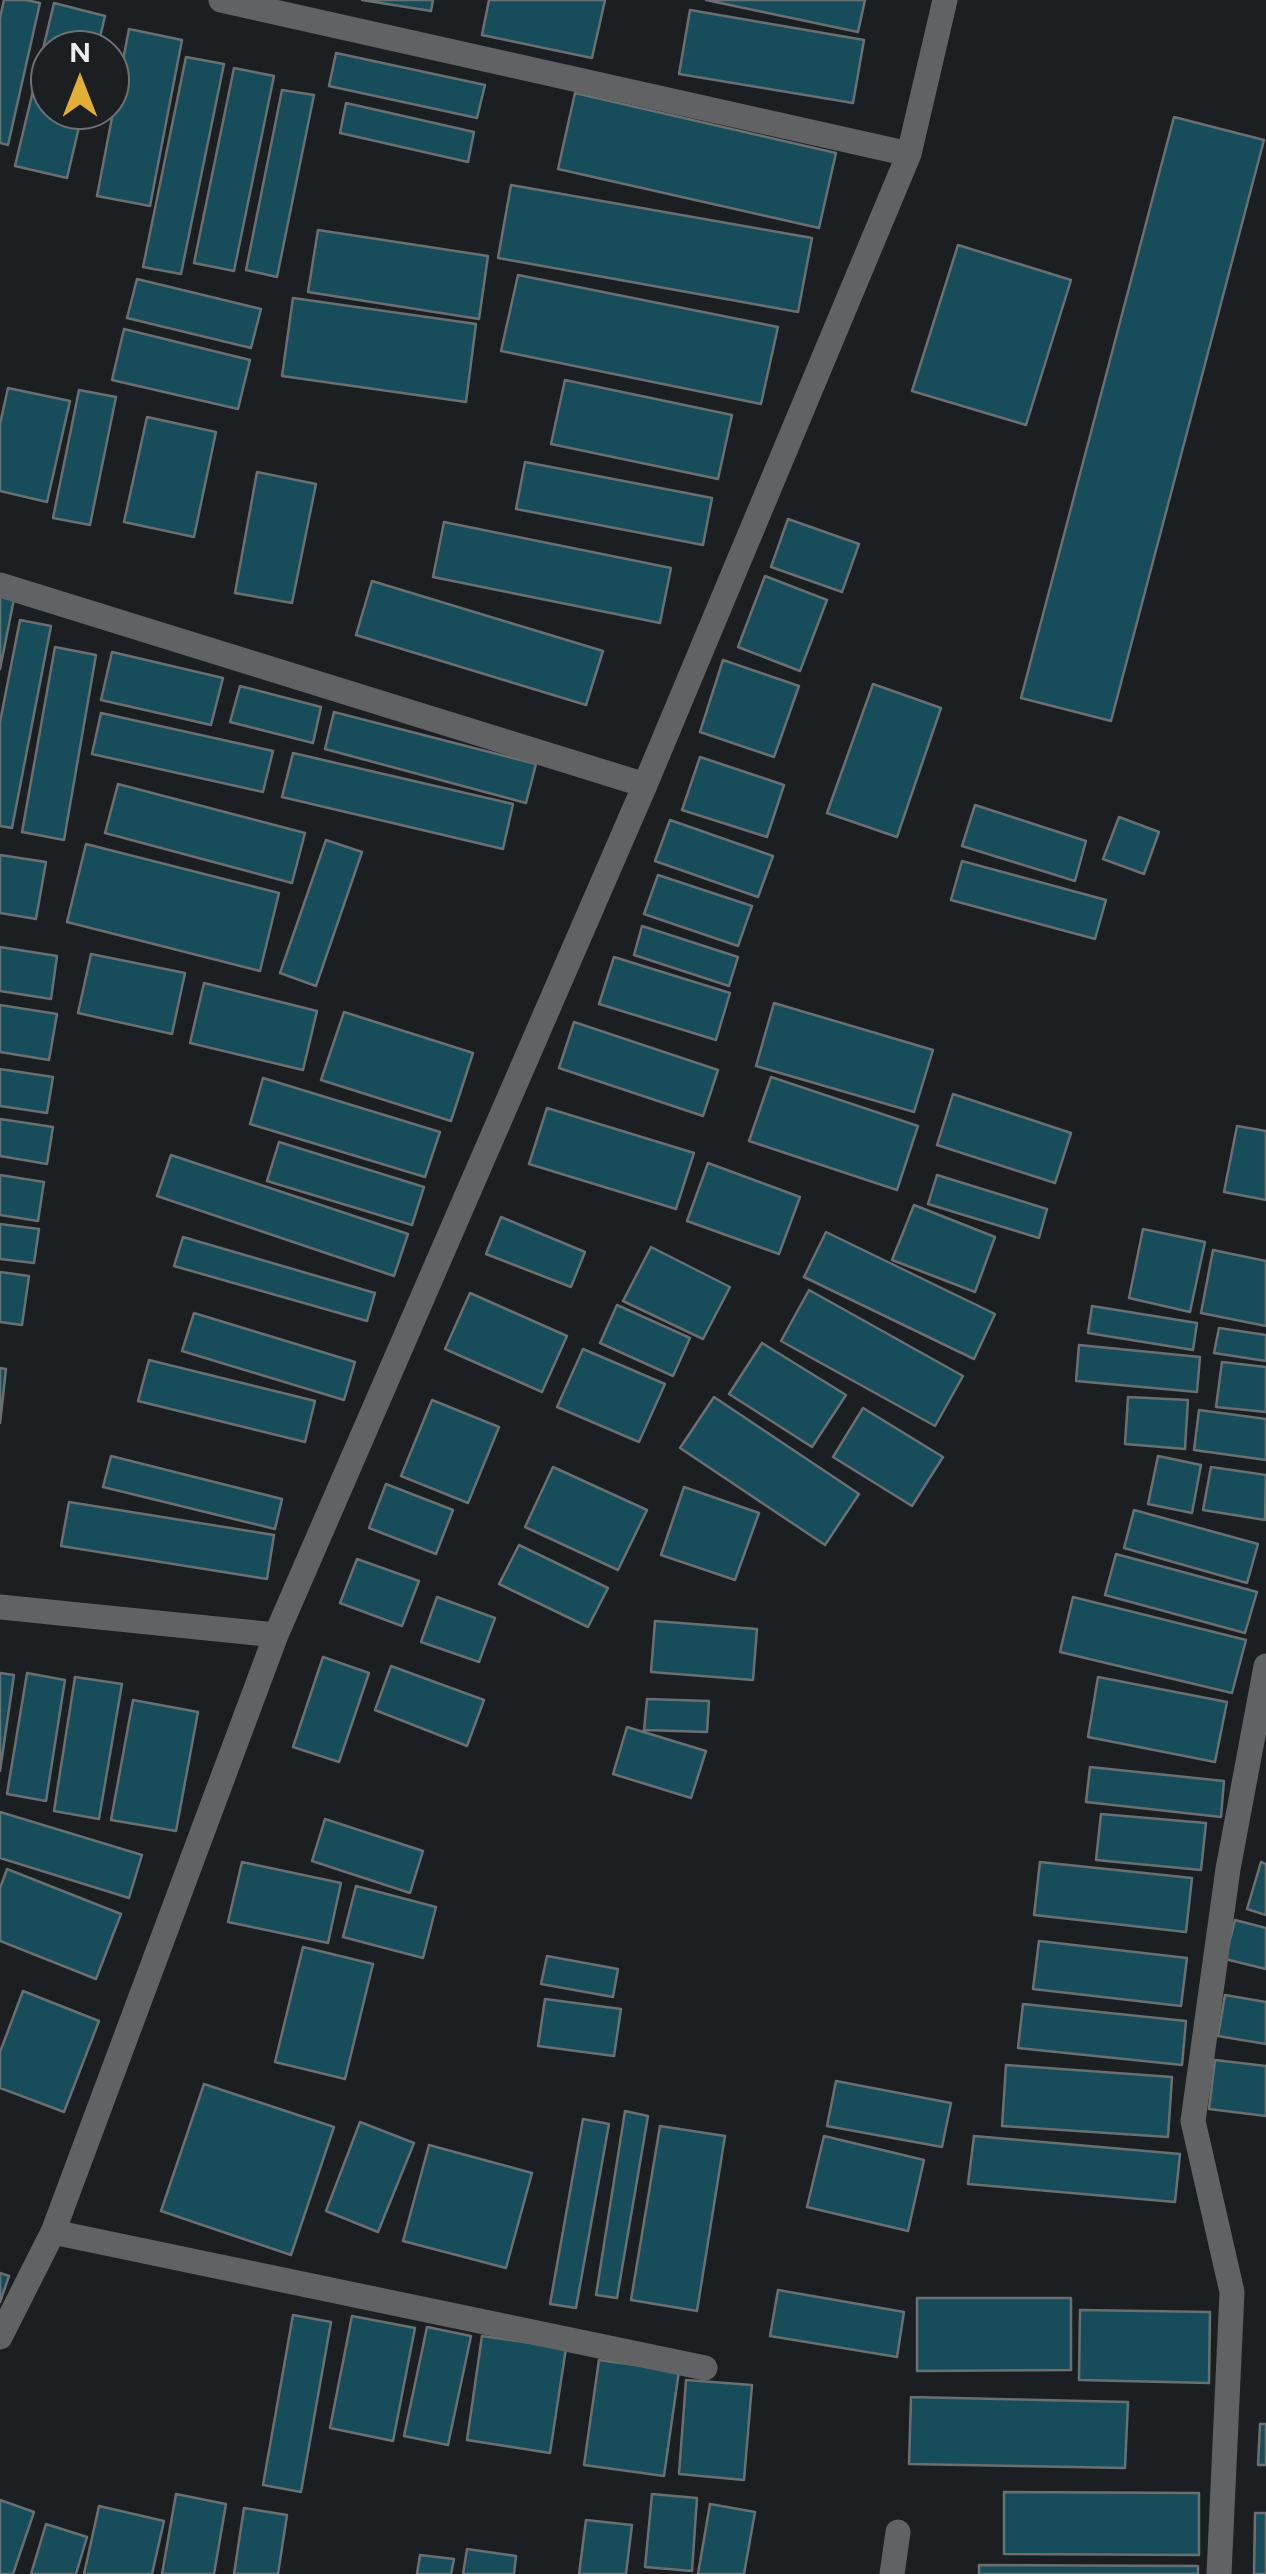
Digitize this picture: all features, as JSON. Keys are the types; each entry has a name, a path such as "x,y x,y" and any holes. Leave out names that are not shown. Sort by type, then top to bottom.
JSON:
{"street":[{"path":"221,0 909,154"},
{"path":"0,2337 53,2232 276,1635 646,785 909,154 945,0"},
{"path":"0,585 646,785"},
{"path":"0,1607 276,1635"},
{"path":"1219,2574 1232,2292 1193,2121 1228,1869 1266,1666"},
{"path":"53,2232 705,2368"},
{"path":"892,2574 898,2532"}],"building":[{"path":"4,0 40,3 34,30 30,30 30,47 8,145 0,143 0,18"},
{"path":"362,0 433,0 431,11"},
{"path":"489,0 605,0 592,58 482,35"},
{"path":"706,0 865,0 858,32"},
{"path":"54,3 105,16 102,30 48,30"},
{"path":"690,10 864,40 853,103 679,74"},
{"path":"129,30 182,40 150,206 97,196 110,130 130,130"},
{"path":"336,53 485,85 477,118 329,86"},
{"path":"186,57 224,64 181,274 143,267"},
{"path":"234,68 274,76 234,271 194,263"},
{"path":"282,90 314,95 277,277 246,270"},
{"path":"575,93 836,153 819,228 558,169"},
{"path":"30,103 30,130 78,130 67,178 15,166"},
{"path":"346,103 474,132 468,162 340,133"},
{"path":"1174,117 1264,140 1111,721 1021,698"},
{"path":"511,185 812,238 798,312 498,258"},
{"path":"318,230 488,256 479,319 308,292"},
{"path":"958,245 1071,280 1026,425 912,391"},
{"path":"518,275 778,327 761,404 501,351"},
{"path":"137,279 261,309 251,348 127,318"},
{"path":"293,298 476,324 466,402 282,376"},
{"path":"124,329 250,360 238,409 112,380"},
{"path":"565,380 732,415 718,479 551,444"},
{"path":"8,388 70,401 47,502 0,491 0,424"},
{"path":"79,390 116,397 90,525 53,518"},
{"path":"147,417 216,432 194,537 124,522"},
{"path":"525,462 712,498 703,545 516,509"},
{"path":"257,472 316,484 292,603 235,593"},
{"path":"788,519 859,544 842,592 771,567"},
{"path":"444,522 671,568 660,623 433,577"},
{"path":"765,576 827,600 800,671 738,647"},
{"path":"372,581 603,651 586,705 356,635"},
{"path":"0,596 14,599 0,669"},
{"path":"20,620 51,626 12,828 0,826 0,722"},
{"path":"55,647 96,655 64,840 22,832"},
{"path":"112,652 223,678 211,725 101,700"},
{"path":"723,660 799,686 774,757 700,732"},
{"path":"873,684 941,708 897,837 827,813"},
{"path":"240,686 321,707 313,743 230,722"},
{"path":"334,712 536,764 526,803 325,749"},
{"path":"101,713 273,751 263,792 92,754"},
{"path":"293,753 513,804 503,849 282,797"},
{"path":"700,757 784,785 767,837 682,810"},
{"path":"118,784 305,833 292,883 105,833"},
{"path":"975,805 1086,841 1075,881 962,846"},
{"path":"1119,817 1159,832 1144,874 1103,859"},
{"path":"670,820 773,856 758,897 655,861"},
{"path":"326,840 362,852 316,986 280,973"},
{"path":"86,844 279,893 260,971 67,922"},
{"path":"0,855 46,862 36,919 0,913"},
{"path":"962,861 1106,900 1095,939 951,900"},
{"path":"658,875 752,906 738,946 644,914"},
{"path":"642,926 738,957 729,986 634,955"},
{"path":"0,947 57,956 51,999 0,991"},
{"path":"91,954 185,973 172,1034 78,1013"},
{"path":"614,957 730,993 716,1040 599,1004"},
{"path":"204,983 317,1011 303,1070 190,1043"},
{"path":"774,1003 933,1050 914,1112 756,1066"},
{"path":"0,1005 57,1014 49,1060 0,1052"},
{"path":"344,1012 473,1053 451,1121 321,1080"},
{"path":"574,1022 718,1070 703,1116 559,1068"},
{"path":"0,1069 53,1077 47,1113 0,1106"},
{"path":"771,1077 918,1126 897,1190 749,1141"},
{"path":"263,1078 440,1132 425,1177 250,1124"},
{"path":"953,1094 1071,1133 1055,1183 937,1145"},
{"path":"547,1108 694,1153 676,1209 529,1164"},
{"path":"0,1119 53,1127 47,1164 0,1156"},
{"path":"1237,1126 1266,1131 1266,1200 1224,1192"},
{"path":"279,1142 424,1187 412,1225 267,1181"},
{"path":"171,1155 408,1234 394,1276 157,1196"},
{"path":"708,1163 800,1197 779,1254 687,1221"},
{"path":"0,1175 44,1182 38,1221 0,1215"},
{"path":"937,1175 1047,1209 1039,1238 928,1204"},
{"path":"914,1205 995,1237 975,1292 892,1260"},
{"path":"501,1217 585,1252 571,1287 486,1254"},
{"path":"0,1224 39,1229 34,1263 0,1259"},
{"path":"1143,1229 1205,1242 1190,1312 1129,1298"},
{"path":"826,1232 995,1314 974,1359 804,1277"},
{"path":"183,1237 375,1293 367,1321 174,1266"},
{"path":"651,1247 730,1287 703,1339 623,1301"},
{"path":"1213,1250 1266,1261 1266,1326 1201,1313"},
{"path":"0,1272 29,1276 22,1325 0,1322"},
{"path":"809,1290 963,1376 935,1426 781,1341"},
{"path":"470,1293 567,1336 542,1392 445,1349"},
{"path":"617,1305 690,1338 673,1376 600,1343"},
{"path":"1092,1306 1197,1323 1193,1350 1088,1333"},
{"path":"194,1313 355,1362 344,1400 182,1351"},
{"path":"1219,1328 1266,1335 1266,1361 1214,1353"},
{"path":"762,1343 846,1395 812,1447 729,1394"},
{"path":"1079,1345 1200,1357 1197,1392 1076,1381"},
{"path":"583,1349 665,1384 639,1442 557,1407"},
{"path":"149,1360 315,1401 305,1442 138,1401"},
{"path":"1222,1362 1266,1367 1266,1412 1216,1407"},
{"path":"0,1368 6,1369 0,1423"},
{"path":"714,1397 859,1494 825,1545 680,1448"},
{"path":"1128,1397 1188,1400 1185,1449 1125,1444"},
{"path":"432,1400 499,1427 468,1503 401,1476"},
{"path":"863,1408 943,1457 912,1506 833,1457"},
{"path":"1199,1410 1266,1419 1266,1460 1194,1450"},
{"path":"111,1456 282,1499 275,1529 103,1487"},
{"path":"1158,1456 1201,1465 1192,1513 1148,1504"},
{"path":"553,1467 647,1510 618,1570 525,1527"},
{"path":"1211,1467 1266,1475 1265,1520 1203,1510"},
{"path":"386,1484 453,1510 436,1554 369,1528"},
{"path":"684,1487 759,1513 735,1580 661,1555"},
{"path":"69,1502 274,1535 267,1579 61,1546"},
{"path":"1134,1510 1258,1544 1247,1583 1124,1548"},
{"path":"519,1545 608,1588 588,1627 499,1584"},
{"path":"1116,1554 1257,1592 1245,1633 1105,1595"},
{"path":"357,1559 419,1581 402,1626 340,1603"},
{"path":"437,1597 495,1618 479,1662 421,1642"},
{"path":"1073,1597 1246,1640 1232,1693 1060,1652"},
{"path":"655,1621 757,1629 753,1680 651,1672"},
{"path":"323,1657 369,1673 339,1762 293,1747"},
{"path":"391,1666 484,1700 467,1746 375,1710"},
{"path":"0,1673 14,1675 0,1771"},
{"path":"27,1673 65,1680 46,1801 7,1794"},
{"path":"75,1677 122,1684 99,1819 54,1811"},
{"path":"1098,1677 1227,1702 1215,1762 1088,1737"},
{"path":"647,1699 709,1701 707,1732 644,1730"},
{"path":"133,1700 198,1712 176,1831 111,1820"},
{"path":"627,1727 706,1751 691,1798 613,1774"},
{"path":"1090,1767 1224,1781 1221,1817 1086,1802"},
{"path":"0,1812 142,1855 129,1898 0,1858"},
{"path":"1101,1814 1206,1823 1201,1870 1096,1860"},
{"path":"325,1819 423,1851 410,1893 312,1861"},
{"path":"242,1862 341,1883 328,1943 228,1922"},
{"path":"1040,1862 1192,1878 1186,1932 1034,1915"},
{"path":"1261,1862 1266,1864 1266,1915 1247,1909"},
{"path":"7,1869 121,1914 96,1979 0,1941 0,1888"},
{"path":"356,1886 436,1907 423,1958 343,1937"},
{"path":"1235,1920 1266,1928 1266,1969 1225,1959"},
{"path":"1039,1941 1187,1958 1181,2006 1033,1989"},
{"path":"303,1947 373,1964 345,2079 275,2062"},
{"path":"547,1956 618,1969 613,1997 541,1984"},
{"path":"23,1991 99,2021 64,2112 0,2088 0,2052"},
{"path":"1225,1995 1266,2002 1266,2044 1218,2036"},
{"path":"545,1999 621,2009 614,2056 538,2046"},
{"path":"1023,2004 1186,2021 1182,2065 1018,2048"},
{"path":"1215,2060 1266,2066 1266,2116 1209,2109"},
{"path":"1006,2065 1172,2077 1168,2137 1002,2126"},
{"path":"836,2081 951,2103 942,2147 827,2126"},
{"path":"204,2084 334,2127 291,2255 161,2211"},
{"path":"625,2111 648,2116 617,2298 596,2295"},
{"path":"583,2119 609,2124 576,2308 550,2304"},
{"path":"360,2122 414,2143 378,2232 326,2211"},
{"path":"660,2126 725,2136 697,2311 631,2300"},
{"path":"824,2136 924,2160 908,2231 807,2207"},
{"path":"974,2136 1180,2154 1175,2202 968,2184"},
{"path":"429,2145 532,2173 506,2268 403,2241"},
{"path":"0,2273 9,2276 0,2302"},
{"path":"778,2290 904,2312 897,2357 770,2336"},
{"path":"917,2298 1071,2298 1071,2370 917,2371"},
{"path":"1080,2310 1210,2312 1209,2383 1079,2380"},
{"path":"293,2315 331,2322 301,2492 263,2485"},
{"path":"352,2316 415,2328 393,2441 330,2428"},
{"path":"427,2327 471,2336 448,2445 404,2436"},
{"path":"482,2336 566,2348 550,2453 467,2440"},
{"path":"599,2360 679,2371 664,2476 584,2465"},
{"path":"686,2380 752,2385 744,2480 679,2474"},
{"path":"911,2397 1128,2402 1125,2468 909,2464"},
{"path":"1260,2424 1266,2424 1266,2465 1258,2465"},
{"path":"1004,2492 1199,2493 1199,2555 1004,2554"},
{"path":"176,2494 226,2504 214,2574 162,2574"},
{"path":"652,2494 697,2498 692,2571 645,2567"},
{"path":"0,2500 34,2512 13,2574 0,2574"},
{"path":"710,2504 755,2512 744,2574 698,2574"},
{"path":"99,2506 164,2521 152,2574 84,2574"},
{"path":"244,2508 287,2515 278,2574 234,2574"},
{"path":"1255,2513 1266,2513 1266,2574 1254,2574"},
{"path":"586,2520 632,2525 626,2574 579,2574"},
{"path":"46,2524 87,2537 76,2574 31,2574"},
{"path":"467,2549 516,2556 514,2574 463,2574"},
{"path":"420,2555 454,2559 451,2574 417,2574"},
{"path":"979,2565 1198,2566 1198,2574 979,2574"}]}
